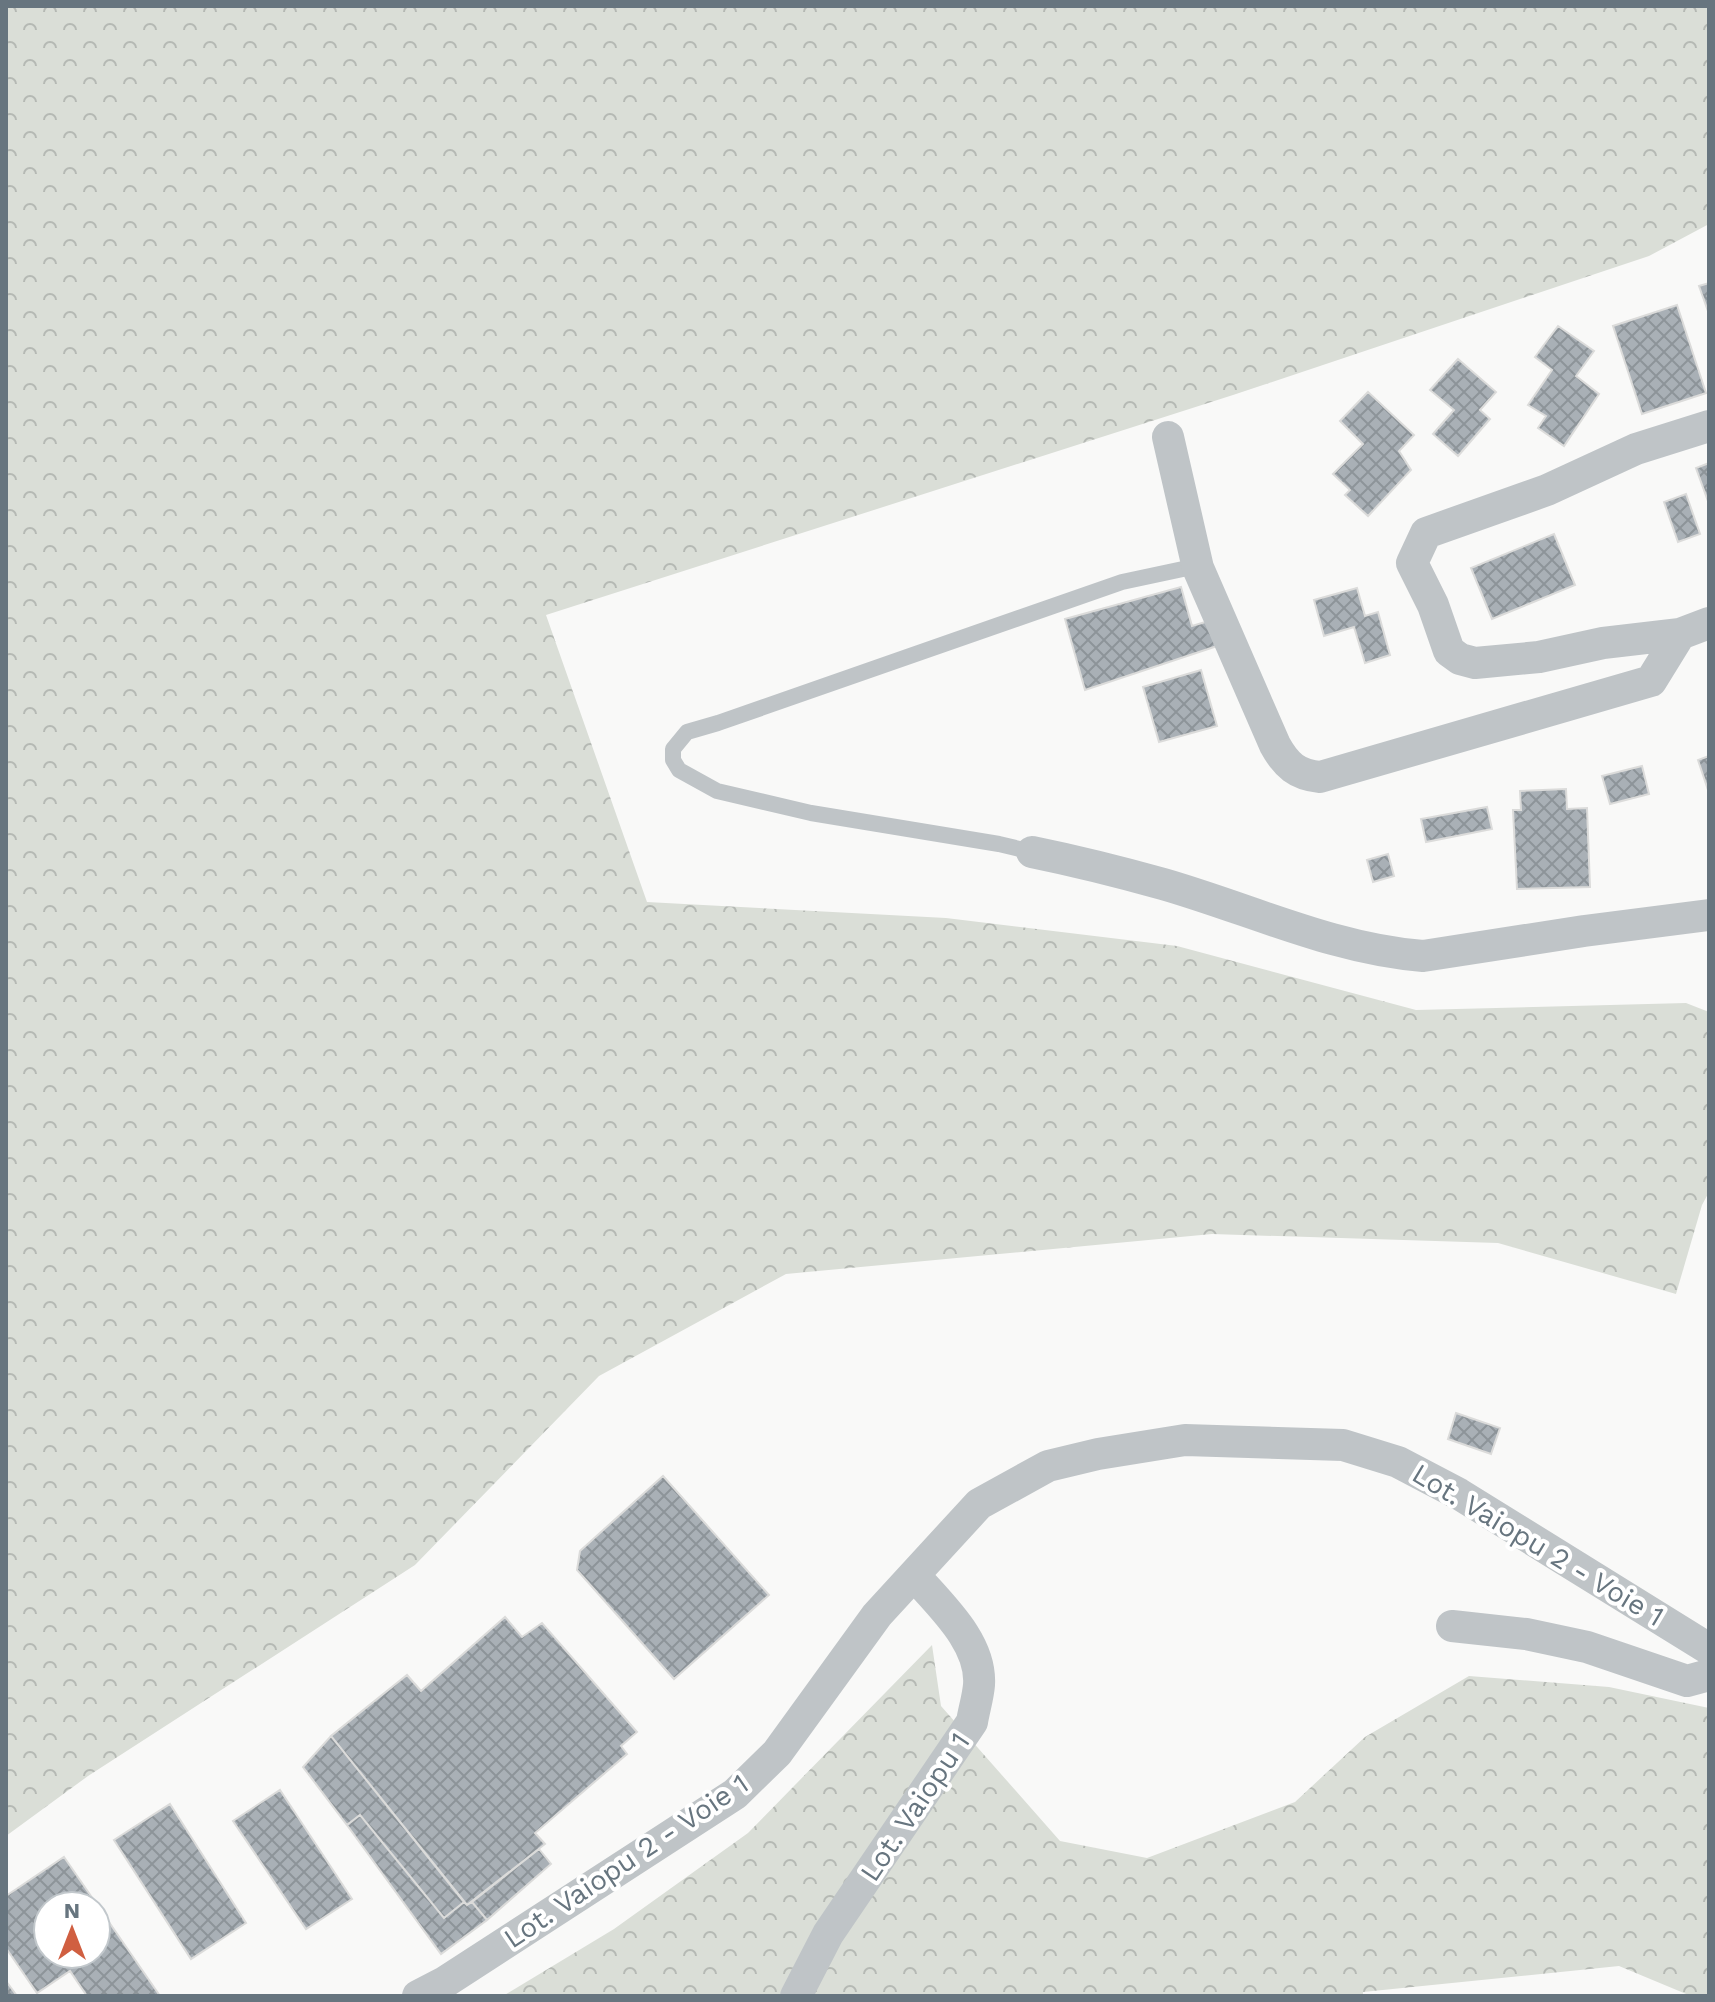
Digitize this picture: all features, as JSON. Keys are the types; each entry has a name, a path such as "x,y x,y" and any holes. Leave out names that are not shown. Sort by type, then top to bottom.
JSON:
{"street":[{"path":"1695,629 1603,643 1539,657 1475,663 1460,659 1449,651 1433,605 1412,563 1426,533 1547,490 1636,449 1709,426"},
{"path":"1168,437 1198,568 1275,745 1282,758 1305,776 1320,777 1651,681 1695,629"},
{"path":"1032,852 1163,884 1327,938 1407,955 1423,956 1709,915"},
{"name":"Lot. Vaiopu 2 - Voie 1","path":"418,1996 445,1982 735,1794 777,1753 877,1615 979,1504 1048,1466 1098,1454 1185,1440 1343,1445 1398,1462 1459,1494 1709,1649"},
{"name":"Lot. Vaiopu 1","path":"796,1996 828,1934 972,1722 979,1683 976,1658 952,1618 914,1575"},
{"path":"1452,1626 1526,1634 1587,1647 1687,1681 1709,1675"}],"lane":[{"path":"1032,852 732,797 679,770 673,760 673,749 687,732 1122,582 1198,568"}],"green space":[{"path":"6,6 1709,6 1709,224 1649,256 1233,395 546,615 647,902 946,918 1177,946 1416,1010 1686,1003 1709,1012 1709,1192 1702,1205 1676,1294 1498,1243 1212,1234 786,1274 599,1376 415,1565 88,1776 6,1836"},
{"path":"932,1645 941,1706 1060,1841 1147,1858 1295,1802 1365,1737 1469,1676 1609,1687 1709,1708 1709,1996 1691,1996 1619,1966 1363,1992 1363,1996 503,1996 614,1929 748,1833"}],"building":[{"path":"1709,283 1709,314 1699,286"},
{"path":"1677,305 1706,393 1642,414 1613,326"},
{"path":"1558,326 1594,351 1576,376 1599,394 1564,446 1538,428 1546,416 1528,405 1552,370 1535,357"},
{"path":"1458,359 1496,392 1480,410 1490,419 1458,456 1433,434 1454,410 1430,390"},
{"path":"1368,392 1414,435 1399,451 1411,470 1368,516 1345,495 1350,490 1333,474 1363,444 1340,421"},
{"path":"1709,463 1709,504 1696,468"},
{"path":"1686,494 1700,534 1678,542 1664,502"},
{"path":"1554,534 1575,585 1492,619 1471,568"},
{"path":"1181,587 1192,626 1212,620 1220,645 1085,690 1065,619"},
{"path":"1357,588 1365,616 1378,612 1390,655 1365,663 1354,627 1324,636 1314,600"},
{"path":"1201,670 1217,726 1159,742 1143,687"},
{"path":"1709,756 1709,793 1698,760"},
{"path":"1642,766 1649,794 1610,804 1602,776"},
{"path":"1566,789 1567,809 1587,808 1590,887 1517,889 1513,810 1521,810 1520,791"},
{"path":"1487,807 1492,829 1426,842 1421,819"},
{"path":"1388,854 1394,876 1373,882 1367,860"},
{"path":"1456,1413 1500,1428 1491,1454 1448,1439"},
{"path":"663,1476 769,1595 674,1679 577,1570 580,1551"},
{"path":"505,1617 522,1637 542,1623 637,1732 621,1746 627,1754 535,1833 545,1844 467,1905 331,1736 407,1675 421,1691"},
{"path":"331,1736 464,1902 444,1918 360,1815 347,1825 303,1767"},
{"path":"280,1790 352,1899 306,1929 233,1821"},
{"path":"170,1804 246,1923 191,1959 114,1840"},
{"path":"360,1815 444,1918 464,1902 467,1905 472,1902 487,1920 441,1954 347,1825"},
{"path":"539,1849 551,1864 487,1920 472,1902"},
{"path":"64,1857 87,1890 32,1890 32,1970 112,1970 112,1926 160,1996 87,1996 70,1971 37,1993 6,1948 6,1896"},
{"path":"6,1981 17,1996 6,1996"}]}
